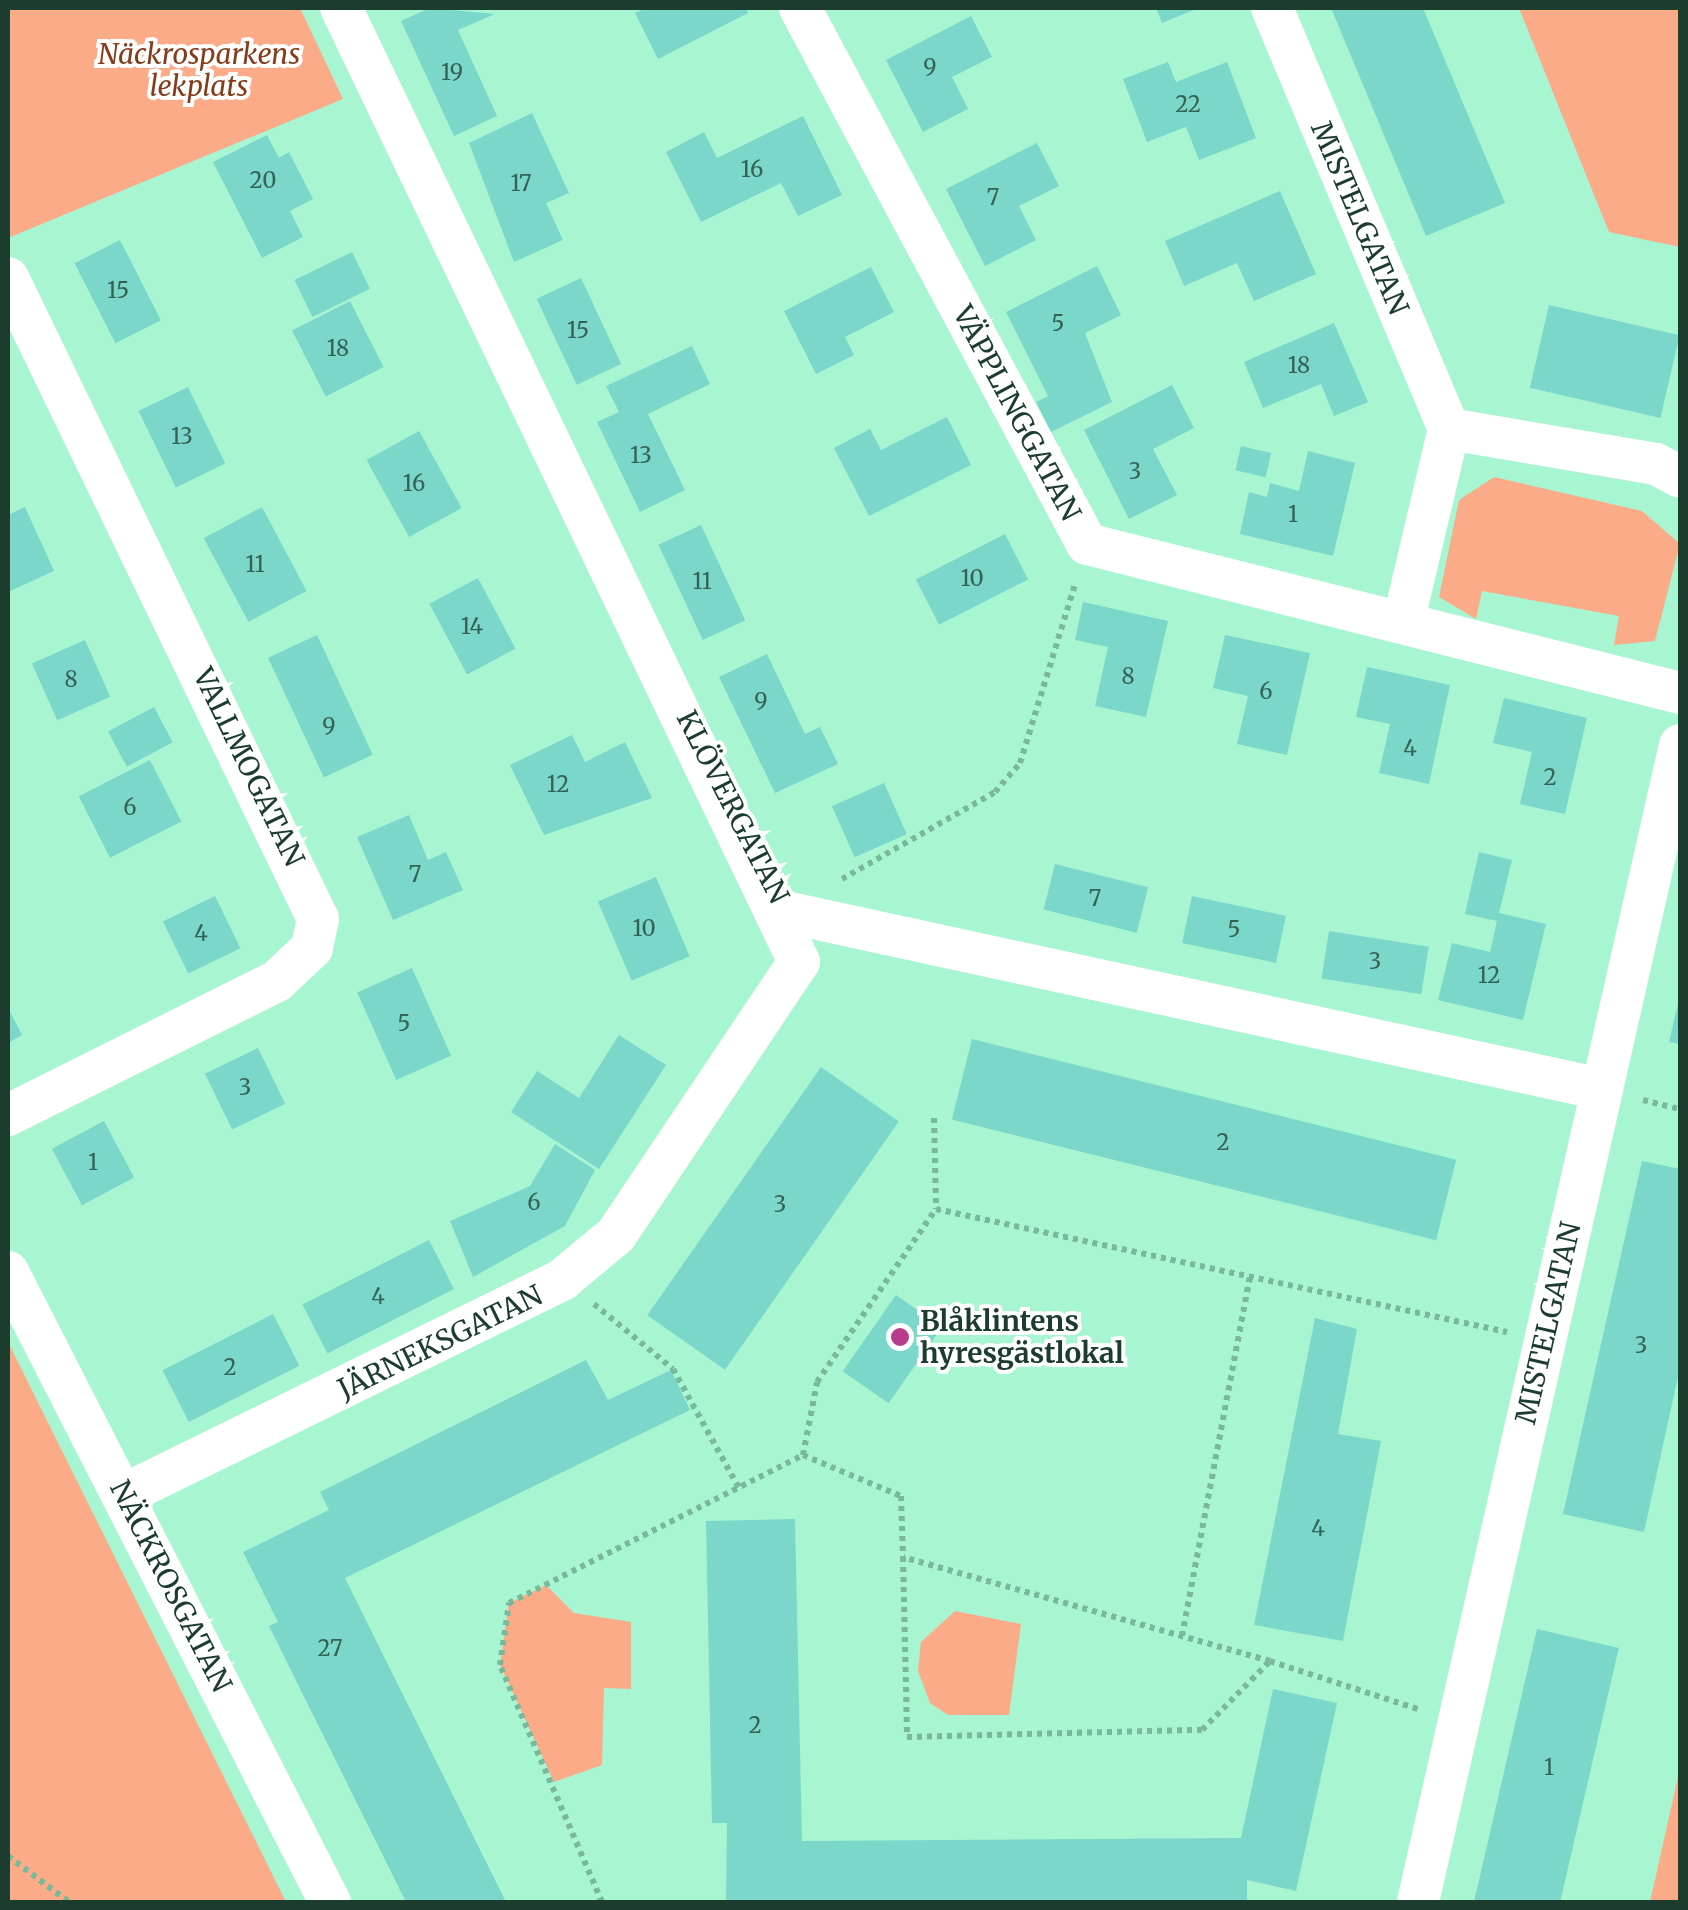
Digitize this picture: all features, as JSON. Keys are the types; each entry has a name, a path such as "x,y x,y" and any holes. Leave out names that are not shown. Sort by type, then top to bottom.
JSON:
{"street":[{"name":"KLÖVERGATAN","path":"342,8 781,911 1600,1090"},
{"name":"VÄPPLINGGATAN","path":"800,8 1087,544 1404,619 1680,693"},
{"name":"MISTELGATAN","path":"1272,8 1448,429"},
{"name":"VALLMOGATAN","path":"8,278 318,919 312,948 277,981 8,1115"},
{"path":"1404,619 1448,429 1656,464 1680,477"},
{"name":"MISTELGATAN","path":"1418,1902 1680,745"},
{"name":"JÄRNEKSGATAN","path":"124,1494 563,1279 616,1235 799,962 781,911"},
{"name":"NÄCKROSGATAN","path":"8,1272 330,1902"}],"path":[{"path":"781,911 995,792 1020,764 1087,544"},
{"path":"803,1455 817,1382 936,1208 934,1118"},
{"path":"936,1208 1544,1340"},
{"path":"1182,1636 1250,1276"},
{"path":"563,1279 674,1369 739,1488"},
{"path":"602,1902 500,1665 509,1604 803,1455 901,1496 907,1736 1202,1730 1270,1661"},
{"path":"902,1557 1270,1661 1459,1722"},
{"path":"8,1856 70,1902"}],"green space":[{"name":"Näckrosparkens lekplats","path":"8,8 300,8 343,99 8,238"},
{"path":"1519,8 1680,8 1680,247 1609,232"},
{"path":"1494,477 1642,511 1680,544 1655,641 1614,645 1619,616 1482,591 1476,619 1439,597 1459,500"},
{"path":"8,1341 14,1354 286,1902 8,1902"},
{"path":"546,1585 574,1613 631,1622 631,1689 604,1688 602,1765 554,1782 500,1665 509,1603"},
{"path":"955,1611 1021,1624 1009,1715 948,1715 930,1703 918,1671 921,1642"},
{"path":"1680,1768 1680,1902 1650,1902"}],"building":[{"path":"430,8 495,14 458,30 497,116 454,136 401,21"},
{"path":"646,8 746,8 748,13 658,59 635,13"},
{"path":"1156,8 1199,8 1162,23"},
{"path":"1331,8 1423,8 1505,203 1426,236"},
{"path":"971,16 992,57 952,77 968,109 923,132 886,60"},
{"path":"1168,62 1176,82 1227,62 1256,138 1199,160 1186,127 1147,142 1123,79"},
{"path":"532,113 569,193 546,203 563,240 514,262 469,143"},
{"path":"803,116 842,195 798,216 781,183 701,222 666,152 704,132 717,158"},
{"path":"267,135 279,158 289,152 313,199 290,211 303,237 262,258 213,162"},
{"path":"1037,143 1059,186 1019,206 1036,240 985,266 946,189"},
{"path":"1280,191 1316,274 1254,301 1237,263 1184,286 1165,241"},
{"path":"120,240 161,320 115,343 75,263"},
{"path":"352,252 370,289 312,317 294,280"},
{"path":"1097,266 1121,315 1085,333 1112,402 1051,432 1036,402 1048,396 1006,312"},
{"path":"871,267 894,312 845,337 854,355 816,374 784,311"},
{"path":"581,278 621,364 577,385 537,299"},
{"path":"350,301 384,367 326,396 292,331"},
{"path":"1549,305 1680,335 1660,418 1530,388"},
{"path":"1334,323 1368,402 1334,416 1321,384 1263,408 1244,362"},
{"path":"692,346 710,384 648,414 685,490 640,512 597,422 619,412 606,386"},
{"path":"1172,385 1194,428 1153,449 1177,495 1129,519 1084,430"},
{"path":"188,387 225,463 176,488 139,411"},
{"path":"947,417 971,465 869,516 834,448 870,429 881,450"},
{"path":"419,431 462,508 409,537 367,460"},
{"path":"1241,446 1271,453 1266,477 1235,470"},
{"path":"1308,451 1355,463 1333,556 1240,534 1249,492 1267,497 1270,483 1299,491"},
{"path":"25,507 54,571 8,592 8,515"},
{"path":"262,507 307,591 248,622 204,538"},
{"path":"701,525 745,620 703,640 658,545"},
{"path":"1005,534 1028,579 939,625 916,579"},
{"path":"478,578 516,649 467,674 429,604"},
{"path":"1083,602 1168,621 1146,717 1095,706 1108,647 1075,640"},
{"path":"317,635 373,755 324,777 268,658"},
{"path":"1225,635 1310,653 1287,755 1237,744 1248,696 1213,688"},
{"path":"85,640 110,697 57,720 32,664"},
{"path":"767,654 805,734 820,727 838,764 775,793 719,677"},
{"path":"1367,667 1450,685 1429,784 1379,773 1390,724 1356,717"},
{"path":"1504,698 1587,718 1565,814 1520,804 1532,752 1493,743"},
{"path":"154,707 173,742 127,767 108,731"},
{"path":"572,735 585,762 625,742 652,798 544,835 510,765"},
{"path":"150,760 181,821 110,858 79,796"},
{"path":"884,783 907,834 855,857 832,806"},
{"path":"409,815 428,860 446,852 463,890 393,920 357,837"},
{"path":"1479,852 1512,860 1499,913 1546,924 1523,1020 1438,1000 1452,943 1490,952 1497,921 1465,914"},
{"path":"1055,864 1148,887 1137,933 1044,910"},
{"path":"656,877 690,956 632,981 598,902"},
{"path":"215,896 240,948 188,974 163,921"},
{"path":"1192,896 1286,916 1276,963 1182,943"},
{"path":"1329,931 1429,947 1421,994 1321,978"},
{"path":"412,968 451,1056 396,1080 357,992"},
{"path":"1680,999 1680,1044 1669,1042"},
{"path":"8,1008 22,1035 8,1043"},
{"path":"619,1035 666,1065 599,1169 511,1112 537,1071 579,1098"},
{"path":"972,1039 1456,1160 1436,1240 952,1120"},
{"path":"258,1048 285,1104 232,1130 205,1074"},
{"path":"821,1067 899,1121 725,1370 647,1315"},
{"path":"104,1121 134,1178 82,1205 52,1149"},
{"path":"555,1144 595,1170 565,1226 473,1277 450,1221 530,1186"},
{"path":"1642,1161 1680,1169 1680,1367 1644,1532 1563,1514"},
{"path":"429,1240 454,1289 327,1353 302,1304"},
{"name":"Blåklintens hyresgästlokal","path":"896,1295 942,1327 889,1403 843,1371"},
{"path":"273,1314 299,1366 189,1422 163,1370"},
{"path":"1315,1318 1357,1329 1338,1434 1381,1441 1343,1641 1254,1625"},
{"path":"586,1360 608,1400 671,1370 690,1410 345,1578 506,1902 406,1902 269,1626 278,1622 243,1552 329,1510 320,1492"},
{"path":"795,1519 802,1841 1241,1838 1273,1689 1337,1703 1296,1891 1247,1880 1247,1902 726,1902 727,1823 712,1823 706,1521"},
{"path":"1537,1629 1619,1648 1560,1902 1474,1902"}],"place":[{"name":"Blåklintens hyresgästlokal","path":"900,1337"}]}
